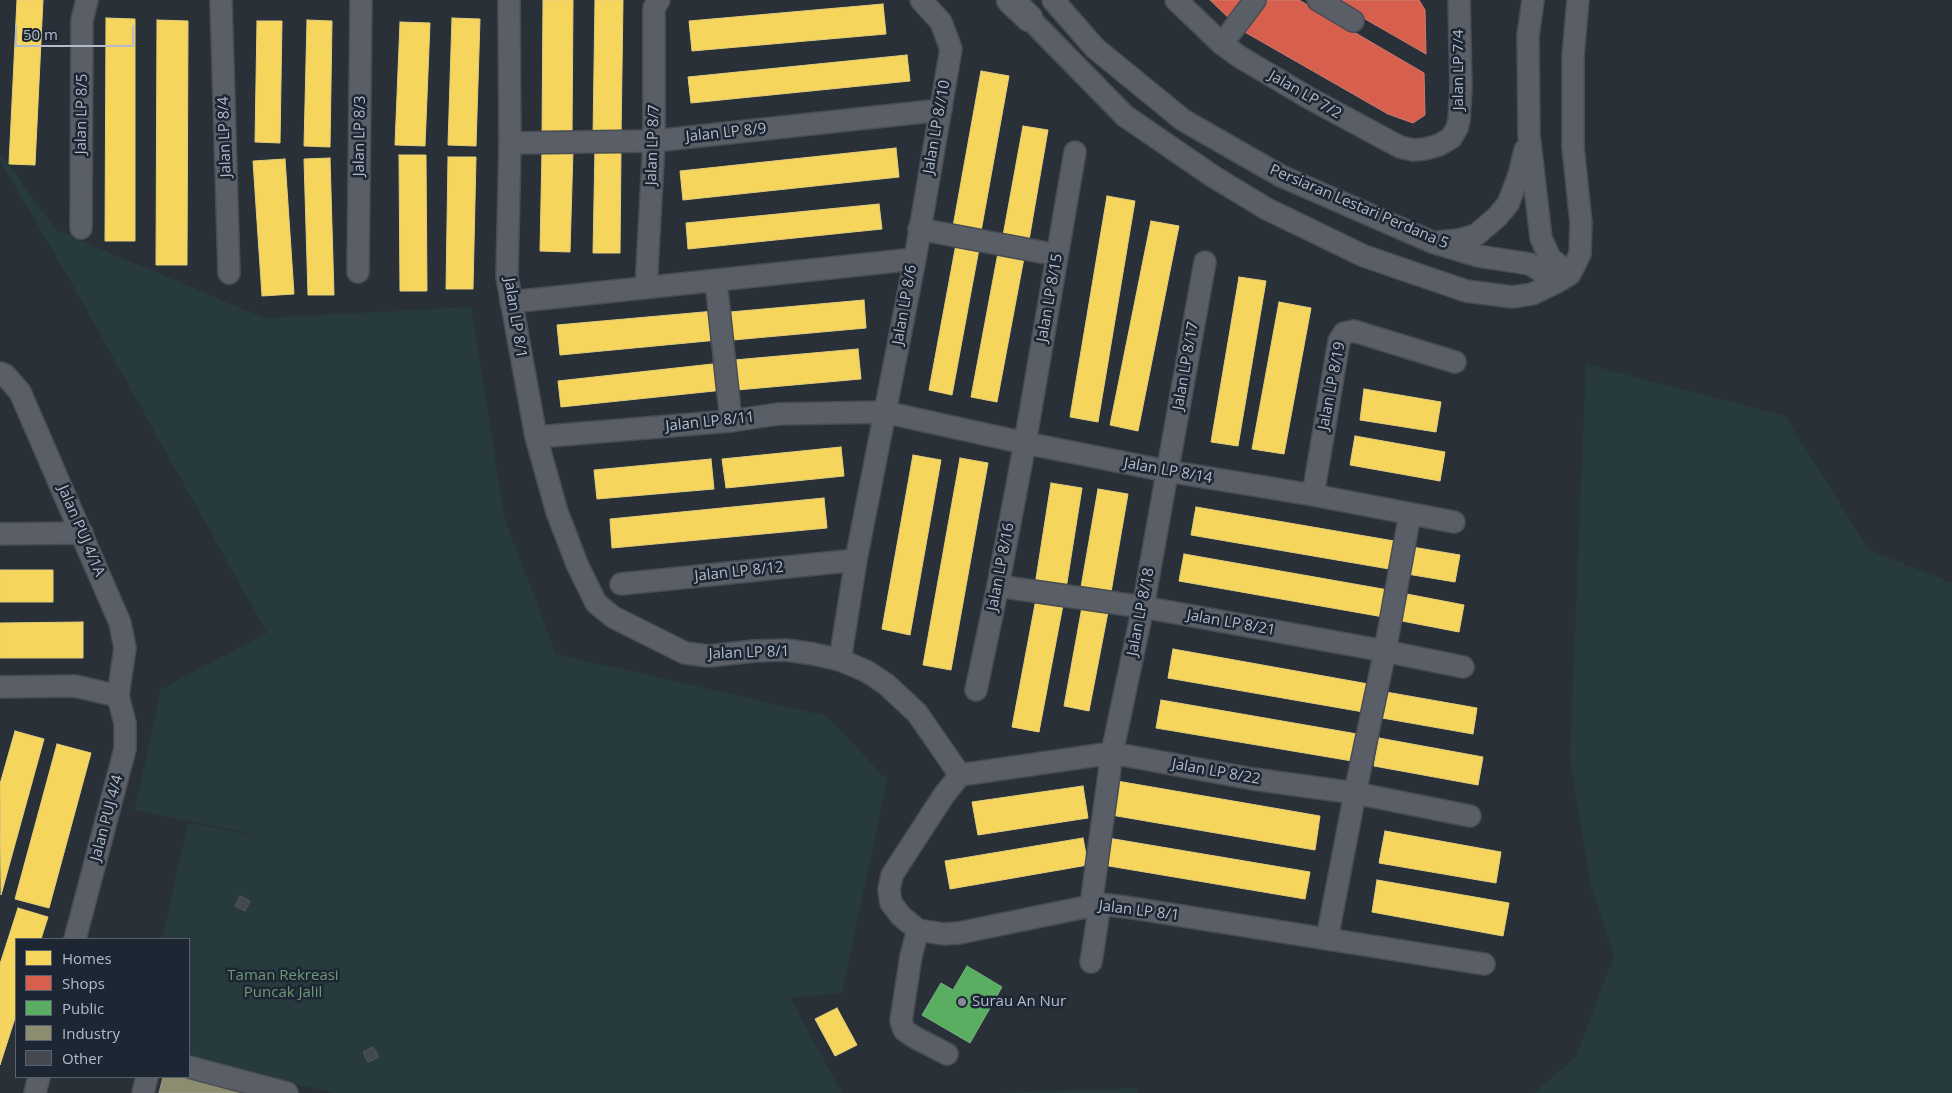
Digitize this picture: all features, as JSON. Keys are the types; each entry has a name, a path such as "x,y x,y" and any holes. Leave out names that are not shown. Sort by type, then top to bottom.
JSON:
{"main road":[{"path":"1010,0 1022,9"}],"street":[{"name":"Jalan LP 8/5","path":"81,228 82,20 87,0"},
{"name":"Jalan LP 8/4","path":"221,0 229,273"},
{"name":"Jalan LP 8/3","path":"358,272 361,0"},
{"name":"Jalan LP 8/1","path":"509,0 510,143 507,277 536,437 557,512 577,564 596,603 613,617 685,653 709,656 786,650 840,660 866,671 886,684 917,713 960,775"},
{"name":"Persiaran Lestari Perdana 5","path":"1053,0 1095,48 1183,120 1281,176 1432,242 1478,256 1530,264 1564,278"},
{"name":"Jalan LP 7/2","path":"1176,0 1222,44 1240,57 1309,98 1400,147 1413,150 1425,149 1439,145 1451,138"},
{"path":"1222,44 1255,0"},
{"path":"1318,0 1353,21"},
{"name":"Jalan LP 7/4","path":"1451,138 1459,120 1461,87 1459,0"},
{"path":"1533,0 1528,36 1529,135 1541,238 1550,258 1564,278"},
{"path":"1022,9 1126,116 1214,177 1267,209 1364,256 1466,291 1512,296 1532,294 1564,278 1580,254 1581,237 1573,147 1573,56 1578,0"},
{"name":"Jalan LP 8/7","path":"646,288 654,141 654,8 658,1"},
{"name":"Jalan LP 8//10","path":"915,259 951,49 941,22 923,1"},
{"name":"Jalan LP 8/9","path":"510,143 654,141 941,110"},
{"path":"1432,242 1458,240 1476,235 1497,217 1508,204 1519,175 1529,135"},
{"name":"Jalan LP 8/15","path":"1025,444 1075,152"},
{"path":"919,229 1057,255"},
{"name":"Jalan LP 8/6","path":"511,302 915,259 856,560 840,660"},
{"name":"Jalan LP 8/17","path":"1167,471 1205,262"},
{"path":"716,281 731,421"},
{"name":"Jalan LP 8/19","path":"1313,496 1339,341 1344,332 1354,331 1456,362"},
{"name":"Jalan PUJ 4/1A","path":"2,374 20,392 120,624 125,648 118,696"},
{"name":"Jalan LP 8/14","path":"884,412 1025,444 1454,522"},
{"name":"Jalan LP 8/11","path":"536,437 731,421 778,414 884,412"},
{"name":"Jalan LP 8/16","path":"976,690 1025,444"},
{"name":"Jalan LP 8/18","path":"1091,962 1095,904 1112,753 1143,607 1167,471"},
{"path":"1327,939 1354,793 1385,650 1410,514"},
{"path":"0,534 82,533"},
{"name":"Jalan LP 8/12","path":"621,584 856,560"},
{"name":"Jalan LP 8/21","path":"998,586 1143,607 1385,650 1463,667"},
{"path":"0,687 75,686 118,696"},
{"name":"Jalan PUJ 4/4","path":"75,938 124,749 125,723 118,696"},
{"name":"Jalan LP 8/22","path":"960,775 1112,753 1253,780 1354,793 1470,816"},
{"path":"947,1054 914,1037 904,1030 901,1022 911,956 918,930 901,916 891,903 889,890 892,875 944,795 960,775"},
{"name":"Jalan LP 8/1","path":"918,930 944,934 959,933 1095,904 1126,907 1484,964"},
{"path":"190,1067 287,1093"},
{"path":"35,1093 39,1078"},
{"path":"143,1093 147,1078"}],"green space":[{"name":"Taman Rekreasi Puncak Jalil","path":"0,153 56,230 264,318 471,307 505,520 556,654 827,716 887,780 842,993 790,998 842,1093 334,1093 190,1060 190,938 162,938 188,823 282,840 135,810 161,689 267,633 70,280 0,161"},
{"path":"1586,364 1785,416 1869,550 1952,583 1952,1093 1534,1093 1576,1057 1614,956 1591,887 1570,757"},
{"path":"1140,1088 1137,1093 993,1093"}],"building: Homes":[{"path":"17,0 43,0 35,165 9,164"},
{"path":"543,0 573,0 572,136 542,136"},
{"path":"595,0 623,0 621,138 593,137"},
{"path":"883,4 886,34 692,51 689,21"},
{"path":"106,18 135,19 135,241 105,241"},
{"path":"452,18 480,19 476,146 448,145"},
{"path":"157,20 188,21 187,265 156,265"},
{"path":"307,20 332,21 330,147 304,146"},
{"path":"257,21 282,21 280,143 255,142"},
{"path":"400,22 430,23 425,146 395,145"},
{"path":"907,55 910,81 691,103 688,77"},
{"path":"981,71 1009,76 980,237 952,232"},
{"path":"1023,126 1048,130 1028,246 1002,241"},
{"path":"595,148 621,148 620,253 593,253"},
{"path":"896,148 899,177 683,200 680,171"},
{"path":"542,149 573,150 570,252 540,251"},
{"path":"399,155 426,155 427,291 400,291"},
{"path":"448,157 476,157 473,289 446,289"},
{"path":"330,158 334,295 308,295 304,159"},
{"path":"285,159 294,294 262,296 253,161"},
{"path":"1107,196 1135,201 1098,422 1070,417"},
{"path":"879,204 882,229 688,249 686,223"},
{"path":"1151,221 1179,226 1138,431 1110,425"},
{"path":"956,244 979,249 952,395 929,390"},
{"path":"998,253 1024,258 997,402 971,397"},
{"path":"1239,277 1266,281 1238,446 1211,442"},
{"path":"864,300 866,328 733,340 730,312"},
{"path":"1279,302 1311,308 1284,454 1252,449"},
{"path":"715,311 718,340 560,355 557,325"},
{"path":"858,349 861,379 737,390 734,360"},
{"path":"721,363 724,390 561,407 558,381"},
{"path":"1364,389 1441,402 1436,432 1360,420"},
{"path":"1355,436 1445,452 1440,481 1350,465"},
{"path":"841,447 844,476 726,488 722,459"},
{"path":"913,455 941,460 910,635 882,629"},
{"path":"960,458 988,463 951,670 923,665"},
{"path":"711,459 714,489 597,499 594,470"},
{"path":"1051,483 1082,488 1066,589 1035,585"},
{"path":"1098,489 1128,494 1110,598 1080,593"},
{"path":"824,498 827,528 612,548 610,519"},
{"path":"1196,507 1400,542 1395,570 1191,535"},
{"path":"1412,547 1460,555 1455,582 1407,574"},
{"path":"1184,554 1394,591 1389,618 1179,581"},
{"path":"0,570 53,570 53,602 0,602"},
{"path":"1407,594 1464,605 1459,632 1402,621"},
{"path":"1036,599 1063,605 1039,732 1012,727"},
{"path":"1082,607 1108,612 1089,711 1064,706"},
{"path":"83,622 83,658 0,658 0,623"},
{"path":"1173,649 1374,685 1369,713 1168,678"},
{"path":"1386,692 1477,708 1473,734 1382,718"},
{"path":"1161,700 1363,735 1358,762 1156,728"},
{"path":"15,731 44,739 1,895 0,784"},
{"path":"1379,738 1483,757 1478,785 1374,766"},
{"path":"57,744 91,753 49,908 15,899"},
{"path":"1117,781 1320,816 1315,850 1111,815"},
{"path":"1083,786 1088,818 978,835 972,802"},
{"path":"1385,831 1501,852 1496,883 1379,863"},
{"path":"1083,838 1088,865 950,889 945,861"},
{"path":"1108,838 1310,872 1305,899 1103,865"},
{"path":"1377,880 1509,903 1503,936 1372,912"},
{"path":"18,908 48,917 41,938 15,938 15,1018 0,1065 0,964"},
{"path":"837,1008 857,1045 835,1056 815,1019"}],"building: Shops":[{"path":"1210,0 1251,0 1234,23"},
{"path":"1267,0 1299,0 1424,73 1425,115 1413,123 1388,114 1243,31"},
{"path":"1332,0 1419,0 1425,10 1426,54"}],"building: Public":[{"name":"Surau An Nur","path":"967,966 1002,987 970,1043 922,1015 941,983 953,990"}],"building: Industry":[{"path":"163,1078 190,1078 249,1093 159,1093"}],"building: Other":[{"path":"240,896 250,901 245,911 235,906"},
{"path":"373,1047 379,1057 368,1062 363,1052"}],"place":[{"name":"Surau An Nur","path":"962,1002"}]}
